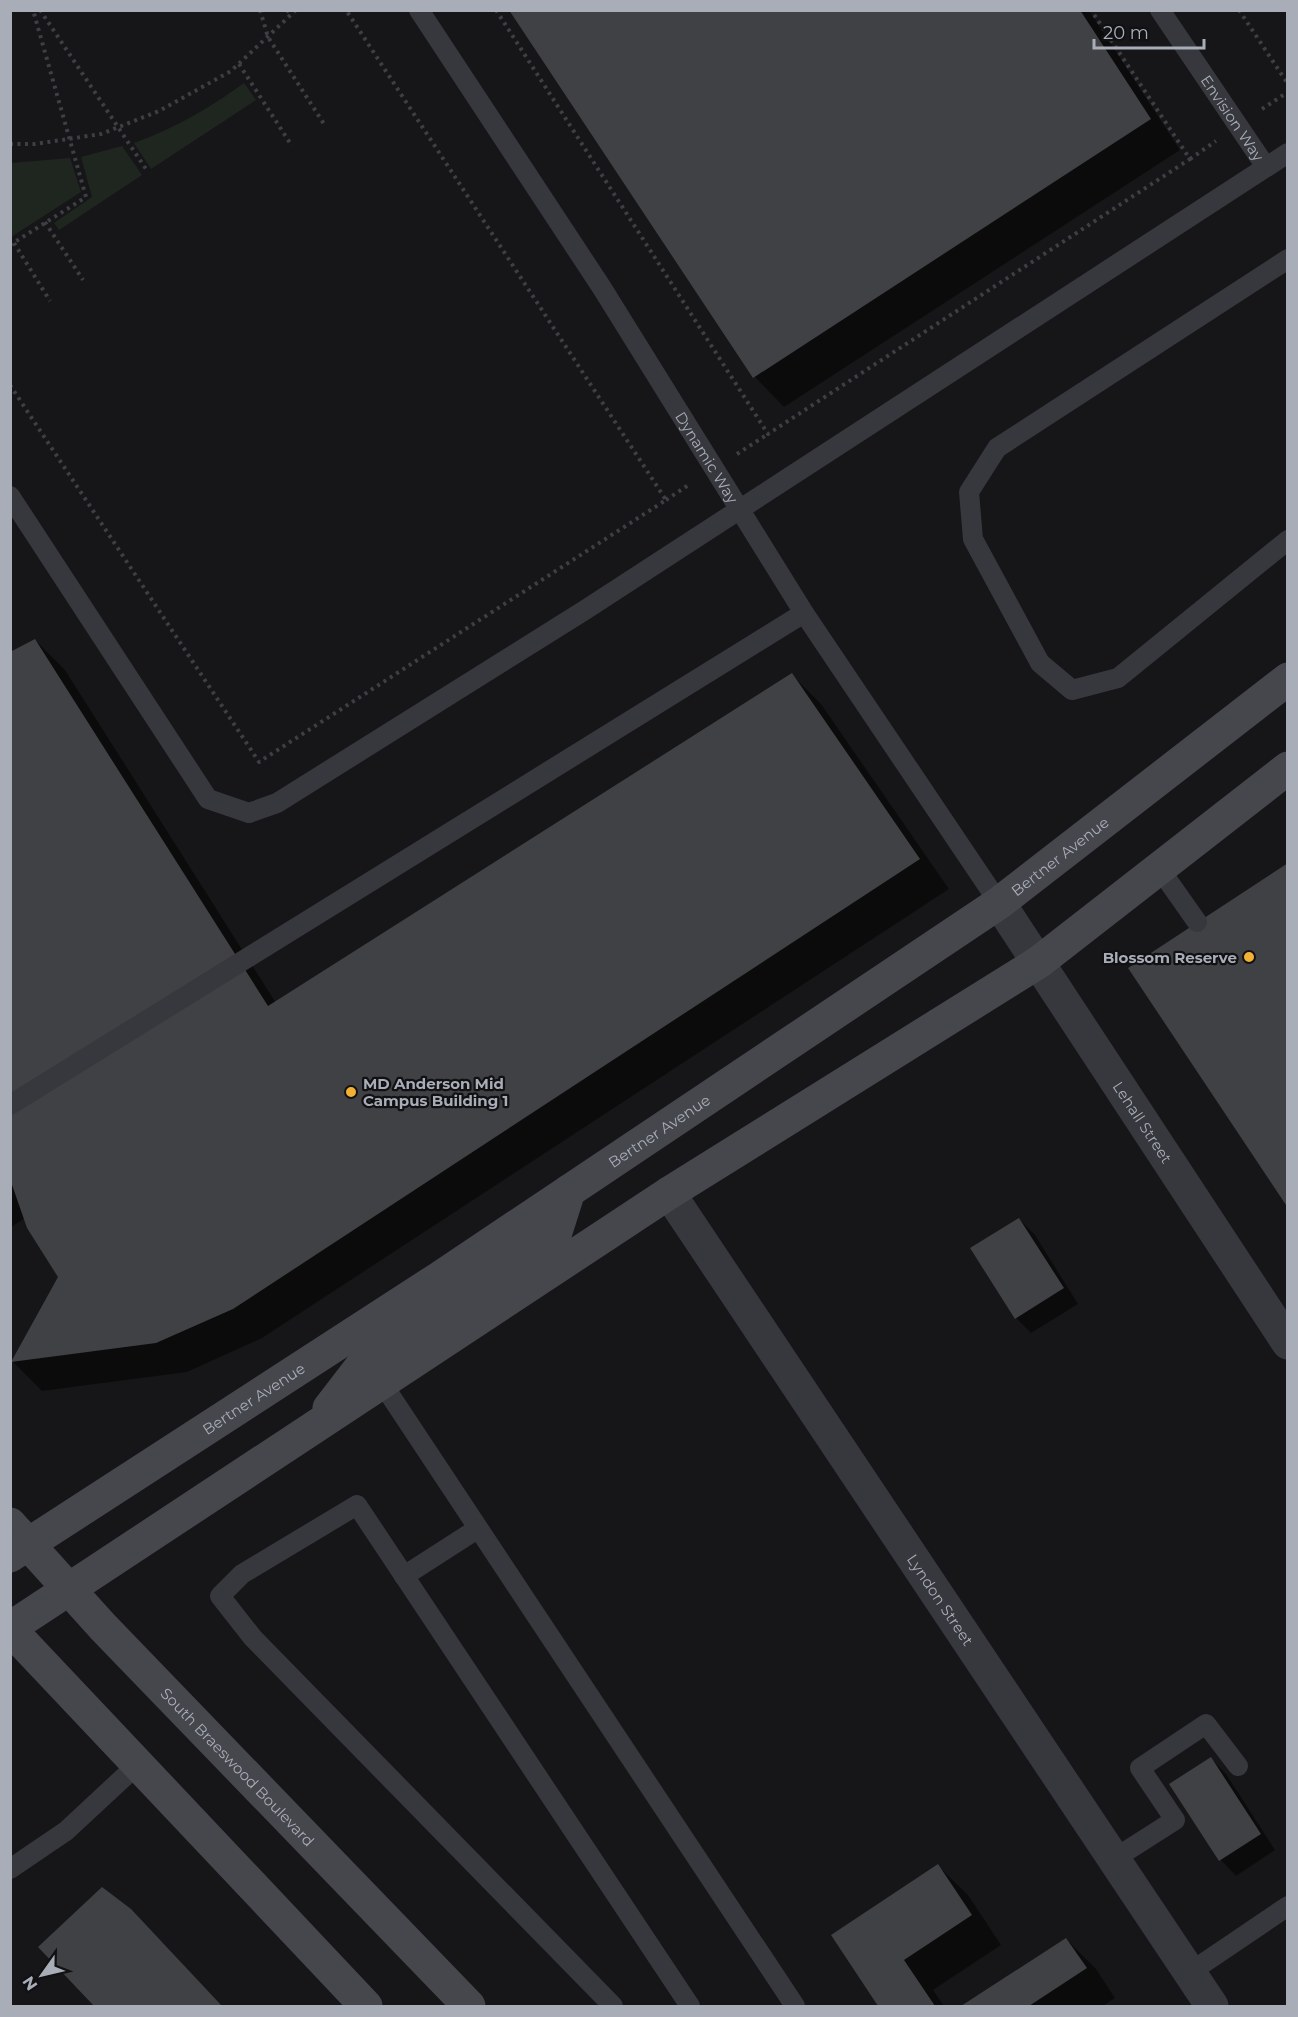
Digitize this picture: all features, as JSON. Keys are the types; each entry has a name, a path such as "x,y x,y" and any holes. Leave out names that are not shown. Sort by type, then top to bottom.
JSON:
{"street":[{"name":"Bertner Avenue","path":"17,1541 569,1191 999,903 1287,679"},
{"path":"366,2007 10,1628 669,1193 1039,962 1287,768"},
{"name":"Lehall Street","path":"999,903 1287,1343"},
{"path":"313,1429 366,1360 555,1235 569,1191"},
{"name":"Lyndon Street","path":"669,1193 1212,2007"},
{"name":"South Braeswood Boulevard","path":"17,1541 70,1589 103,1627 109,1629 469,2007"}],"lane":[{"name":"Dynamic Way","path":"419,10 602,288 804,613 999,903"},
{"name":"Envision Way","path":"1160,10 1266,167"},
{"path":"10,496 208,799 249,813 287,797 585,610 1287,153"},
{"path":"1287,259 997,448 969,492 973,539 1040,663 1072,690 1118,678 1287,540"},
{"path":"10,1105 804,613"},
{"path":"1159,868 1197,922"},
{"path":"382,1383 795,2007"},
{"path":"613,2007 253,1638 220,1596 242,1574 357,1504 690,2007"},
{"path":"404,1576 477,1528"},
{"path":"1114,1859 1175,1820 1140,1768 1206,1724 1238,1766"},
{"path":"10,1869 66,1831 138,1765"},
{"path":"1189,1973 1287,1906"}],"path":[{"path":"33,10 86,197 12,244 50,301"},
{"path":"40,10 146,169"},
{"path":"260,10 268,37 324,124"},
{"path":"287,10 291,16"},
{"path":"10,144 35,144 100,134 159,111 231,71 296,10"},
{"path":"10,385 259,762 666,500 346,10"},
{"path":"496,10 768,434 1190,159 1091,10"},
{"path":"1239,10 1287,84"},
{"path":"239,64 292,146"},
{"path":"45,222 83,280"}],"shaded area":[{"path":"244,83 256,100 151,169 134,143 191,117"},
{"path":"122,146 142,175 59,230 54,223 92,197 81,157"},
{"path":"70,158 81,192 11,237 11,163"}],"building":[{"path":"509,10 1080,10 1151,119 753,378"},
{"name":"MD Anderson Mid Campus Building 1","path":"35,639 268,1006 792,673 920,859 233,1309 156,1343 11,1362 58,1277 27,1228 10,1179 10,652"},
{"path":"1288,863 1288,1208 1128,968"},
{"path":"1019,1218 1064,1288 1015,1319 970,1248"},
{"path":"1211,1757 1261,1834 1219,1861 1169,1784"},
{"path":"938,1864 972,1915 904,1960 935,2006 878,2006 831,1935"},
{"path":"102,1887 131,1909 222,2006 94,2006 38,1947"},
{"path":"1066,1938 1087,1968 1029,2006 961,2006"}],"place":[{"name":"Blossom Reserve","path":"1249,957"},
{"name":"MD Anderson Mid Campus Building 1","path":"351,1092"}]}
